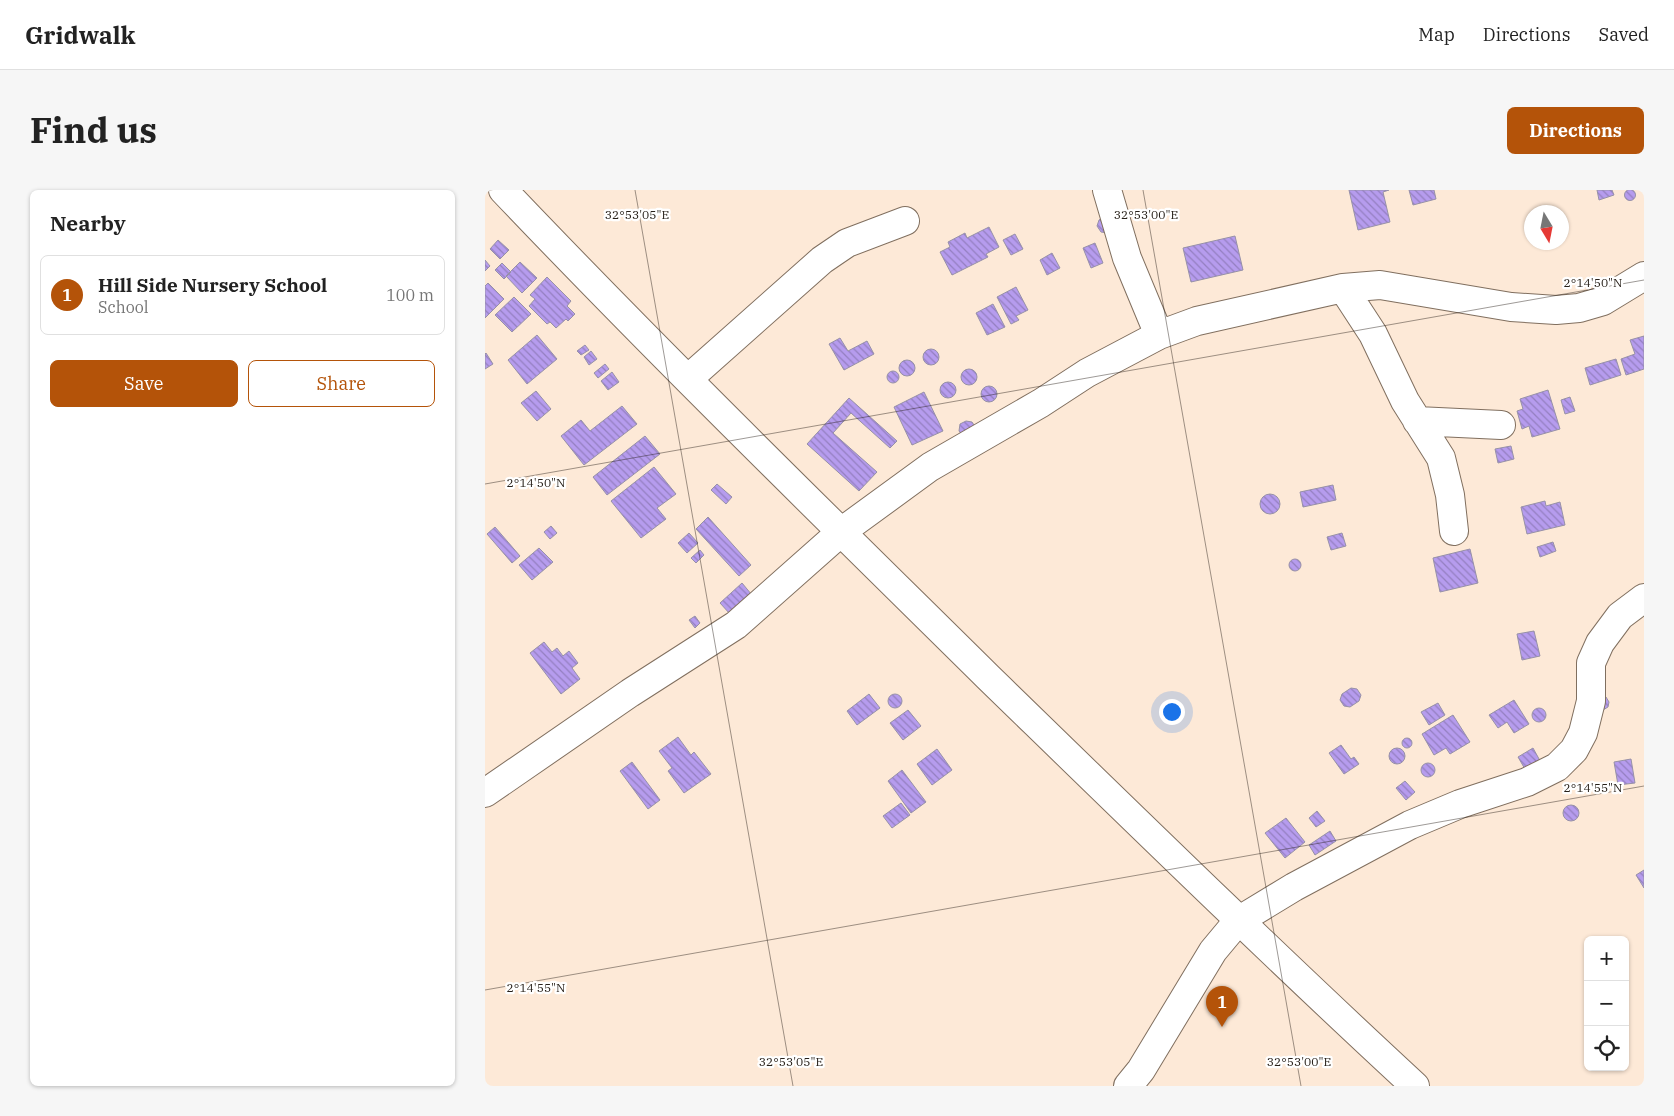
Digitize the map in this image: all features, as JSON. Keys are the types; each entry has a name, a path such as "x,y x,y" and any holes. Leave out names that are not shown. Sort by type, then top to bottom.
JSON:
{"street":[{"path":"503,190 841,532 1238,921 1415,1086"},
{"path":"1107,190 1127,258 1159,335"},
{"path":"688,379 822,260 847,243 905,222"},
{"path":"485,793 630,693 736,625 841,532 930,467 1041,403 1087,374 1159,335 1197,321 1343,288 1380,285 1511,307 1556,310 1579,308 1603,301 1644,276"},
{"path":"1343,288 1373,334 1405,401 1441,458 1450,495 1453,531"},
{"path":"1417,421 1501,425"},
{"path":"1127,1086 1146,1062 1213,951 1238,921 1294,887 1410,825 1460,804 1527,782 1557,767 1574,750 1583,733 1591,701 1591,663 1599,643 1621,616 1644,598"}],"building":[{"path":"1630,189 1636,195 1630,201 1624,195"},
{"path":"1349,190 1389,190 1383,192 1390,222 1358,230"},
{"path":"1409,190 1434,190 1436,199 1413,205"},
{"path":"1597,190 1612,190 1614,195 1599,200"},
{"path":"1104,216 1107,233 1101,232 1097,226 1099,220"},
{"path":"989,227 999,247 986,254 988,257 952,275 940,252 950,247 948,242 965,233 967,238"},
{"path":"1015,234 1023,249 1011,255 1003,240"},
{"path":"1235,236 1243,270 1191,282 1183,248"},
{"path":"498,240 509,250 500,259 490,249"},
{"path":"1095,243 1103,263 1091,268 1083,248"},
{"path":"1052,253 1060,268 1047,275 1040,260"},
{"path":"485,260 490,266 485,271"},
{"path":"520,262 537,278 522,293 506,276"},
{"path":"502,263 511,272 504,279 495,270"},
{"path":"547,277 571,301 567,306 575,314 556,328 550,322 547,324 529,306 535,299 530,295"},
{"path":"488,283 504,299 485,318 485,286"},
{"path":"1016,287 1028,310 1016,316 1019,320 1011,324 997,297"},
{"path":"514,297 531,314 512,332 495,315"},
{"path":"993,304 1005,327 987,335 976,313"},
{"path":"537,335 557,359 527,384 508,360"},
{"path":"1644,336 1644,369 1626,375 1621,359 1635,354 1630,340"},
{"path":"840,338 848,351 867,341 874,354 844,370 829,344"},
{"path":"585,345 589,350 581,355 577,351"},
{"path":"931,349 937,351 939,357 937,363 931,365 925,363 923,357 925,351"},
{"path":"591,351 597,359 589,365 584,357"},
{"path":"485,354 493,364 485,369"},
{"path":"1616,359 1621,375 1590,385 1585,368"},
{"path":"904,360 910,360 915,365 913,374 904,376 899,371 899,365"},
{"path":"605,364 609,369 598,378 594,373"},
{"path":"966,369 972,369 977,374 975,383 966,385 961,380 961,374"},
{"path":"891,371 895,371 899,377 895,383 891,383 887,379 887,375"},
{"path":"612,372 619,382 608,390 601,381"},
{"path":"945,382 951,382 956,387 954,396 945,398 940,393 940,387"},
{"path":"986,386 992,386 997,391 995,400 986,402 981,397 981,391"},
{"path":"1548,390 1560,429 1532,437 1529,426 1522,429 1517,411 1523,409 1520,399"},
{"path":"536,391 551,409 537,421 521,403"},
{"path":"924,392 943,431 912,445 894,407"},
{"path":"1570,397 1575,411 1565,414 1561,400"},
{"path":"849,398 897,441 890,448 851,413 833,433 877,472 859,491 807,444"},
{"path":"622,406 637,424 584,465 561,436 581,420 590,431"},
{"path":"966,421 972,422 976,428 963,436 959,431 960,424"},
{"path":"645,436 660,454 607,495 593,477"},
{"path":"1511,446 1514,459 1498,463 1495,449"},
{"path":"654,467 676,494 657,508 666,519 641,538 611,501"},
{"path":"717,484 732,497 726,504 711,490"},
{"path":"1333,485 1336,500 1303,507 1300,492"},
{"path":"1270,494 1277,497 1280,504 1277,511 1270,514 1263,511 1260,504 1263,497"},
{"path":"1545,501 1546,506 1560,502 1565,525 1527,534 1521,507"},
{"path":"708,517 751,565 739,576 696,529"},
{"path":"551,526 557,533 550,539 544,532"},
{"path":"495,527 520,556 512,563 487,534"},
{"path":"689,533 698,543 687,553 678,543"},
{"path":"1342,533 1346,546 1331,550 1327,537"},
{"path":"1553,542 1556,551 1540,557 1537,547"},
{"path":"539,548 553,562 532,580 519,565"},
{"path":"1470,549 1478,583 1440,592 1433,558"},
{"path":"700,550 704,555 696,563 691,558"},
{"path":"1297,559 1300,560 1300,570 1293,571 1290,570 1289,563 1290,560"},
{"path":"742,583 752,595 730,614 720,603"},
{"path":"695,616 700,623 695,628 689,620"},
{"path":"1534,631 1540,656 1522,660 1517,634"},
{"path":"544,642 552,652 557,648 563,656 569,651 578,663 572,668 580,679 561,694 530,653"},
{"path":"1351,688 1357,689 1361,695 1359,701 1350,707 1344,706 1340,700 1342,694"},
{"path":"869,694 880,708 857,725 847,711"},
{"path":"895,694 900,696 902,701 900,706 895,708 890,706 888,701 890,696"},
{"path":"1601,696 1606,697 1609,702 1608,707 1603,710 1598,709"},
{"path":"1514,700 1529,724 1514,733 1507,722 1498,728 1489,715"},
{"path":"1438,703 1445,715 1429,725 1421,712"},
{"path":"1539,708 1544,710 1546,715 1544,720 1539,722 1534,720 1532,715 1534,710"},
{"path":"908,710 921,726 903,740 890,723"},
{"path":"1453,715 1470,742 1450,754 1446,748 1434,755 1422,734"},
{"path":"678,737 691,755 694,752 711,774 684,793 668,771 672,768 659,751"},
{"path":"1405,738 1409,738 1412,743 1409,748 1405,748 1402,745 1402,741"},
{"path":"1341,745 1351,759 1354,757 1359,764 1344,774 1329,753"},
{"path":"1397,748 1403,750 1405,756 1403,762 1397,764 1391,762 1389,756 1391,750"},
{"path":"1533,748 1544,768 1529,776 1518,757"},
{"path":"937,749 952,770 932,785 917,764"},
{"path":"1631,759 1635,783 1618,785 1614,762"},
{"path":"632,762 660,800 648,809 620,771"},
{"path":"1428,763 1433,765 1435,770 1433,775 1428,777 1423,775 1421,770 1423,765"},
{"path":"902,770 926,802 911,813 888,781"},
{"path":"1405,781 1415,792 1406,800 1396,788"},
{"path":"901,803 910,815 892,828 883,816"},
{"path":"1571,805 1577,807 1579,813 1577,819 1571,821 1565,819 1563,813 1565,807"},
{"path":"1317,811 1325,821 1316,827 1309,818"},
{"path":"1286,818 1305,842 1285,858 1265,833"},
{"path":"1330,831 1336,841 1315,855 1309,845"},
{"path":"1644,870 1644,888 1636,875"}],"place":[{"name":"Hill Side Nursery School","path":"1222,1027"}]}
